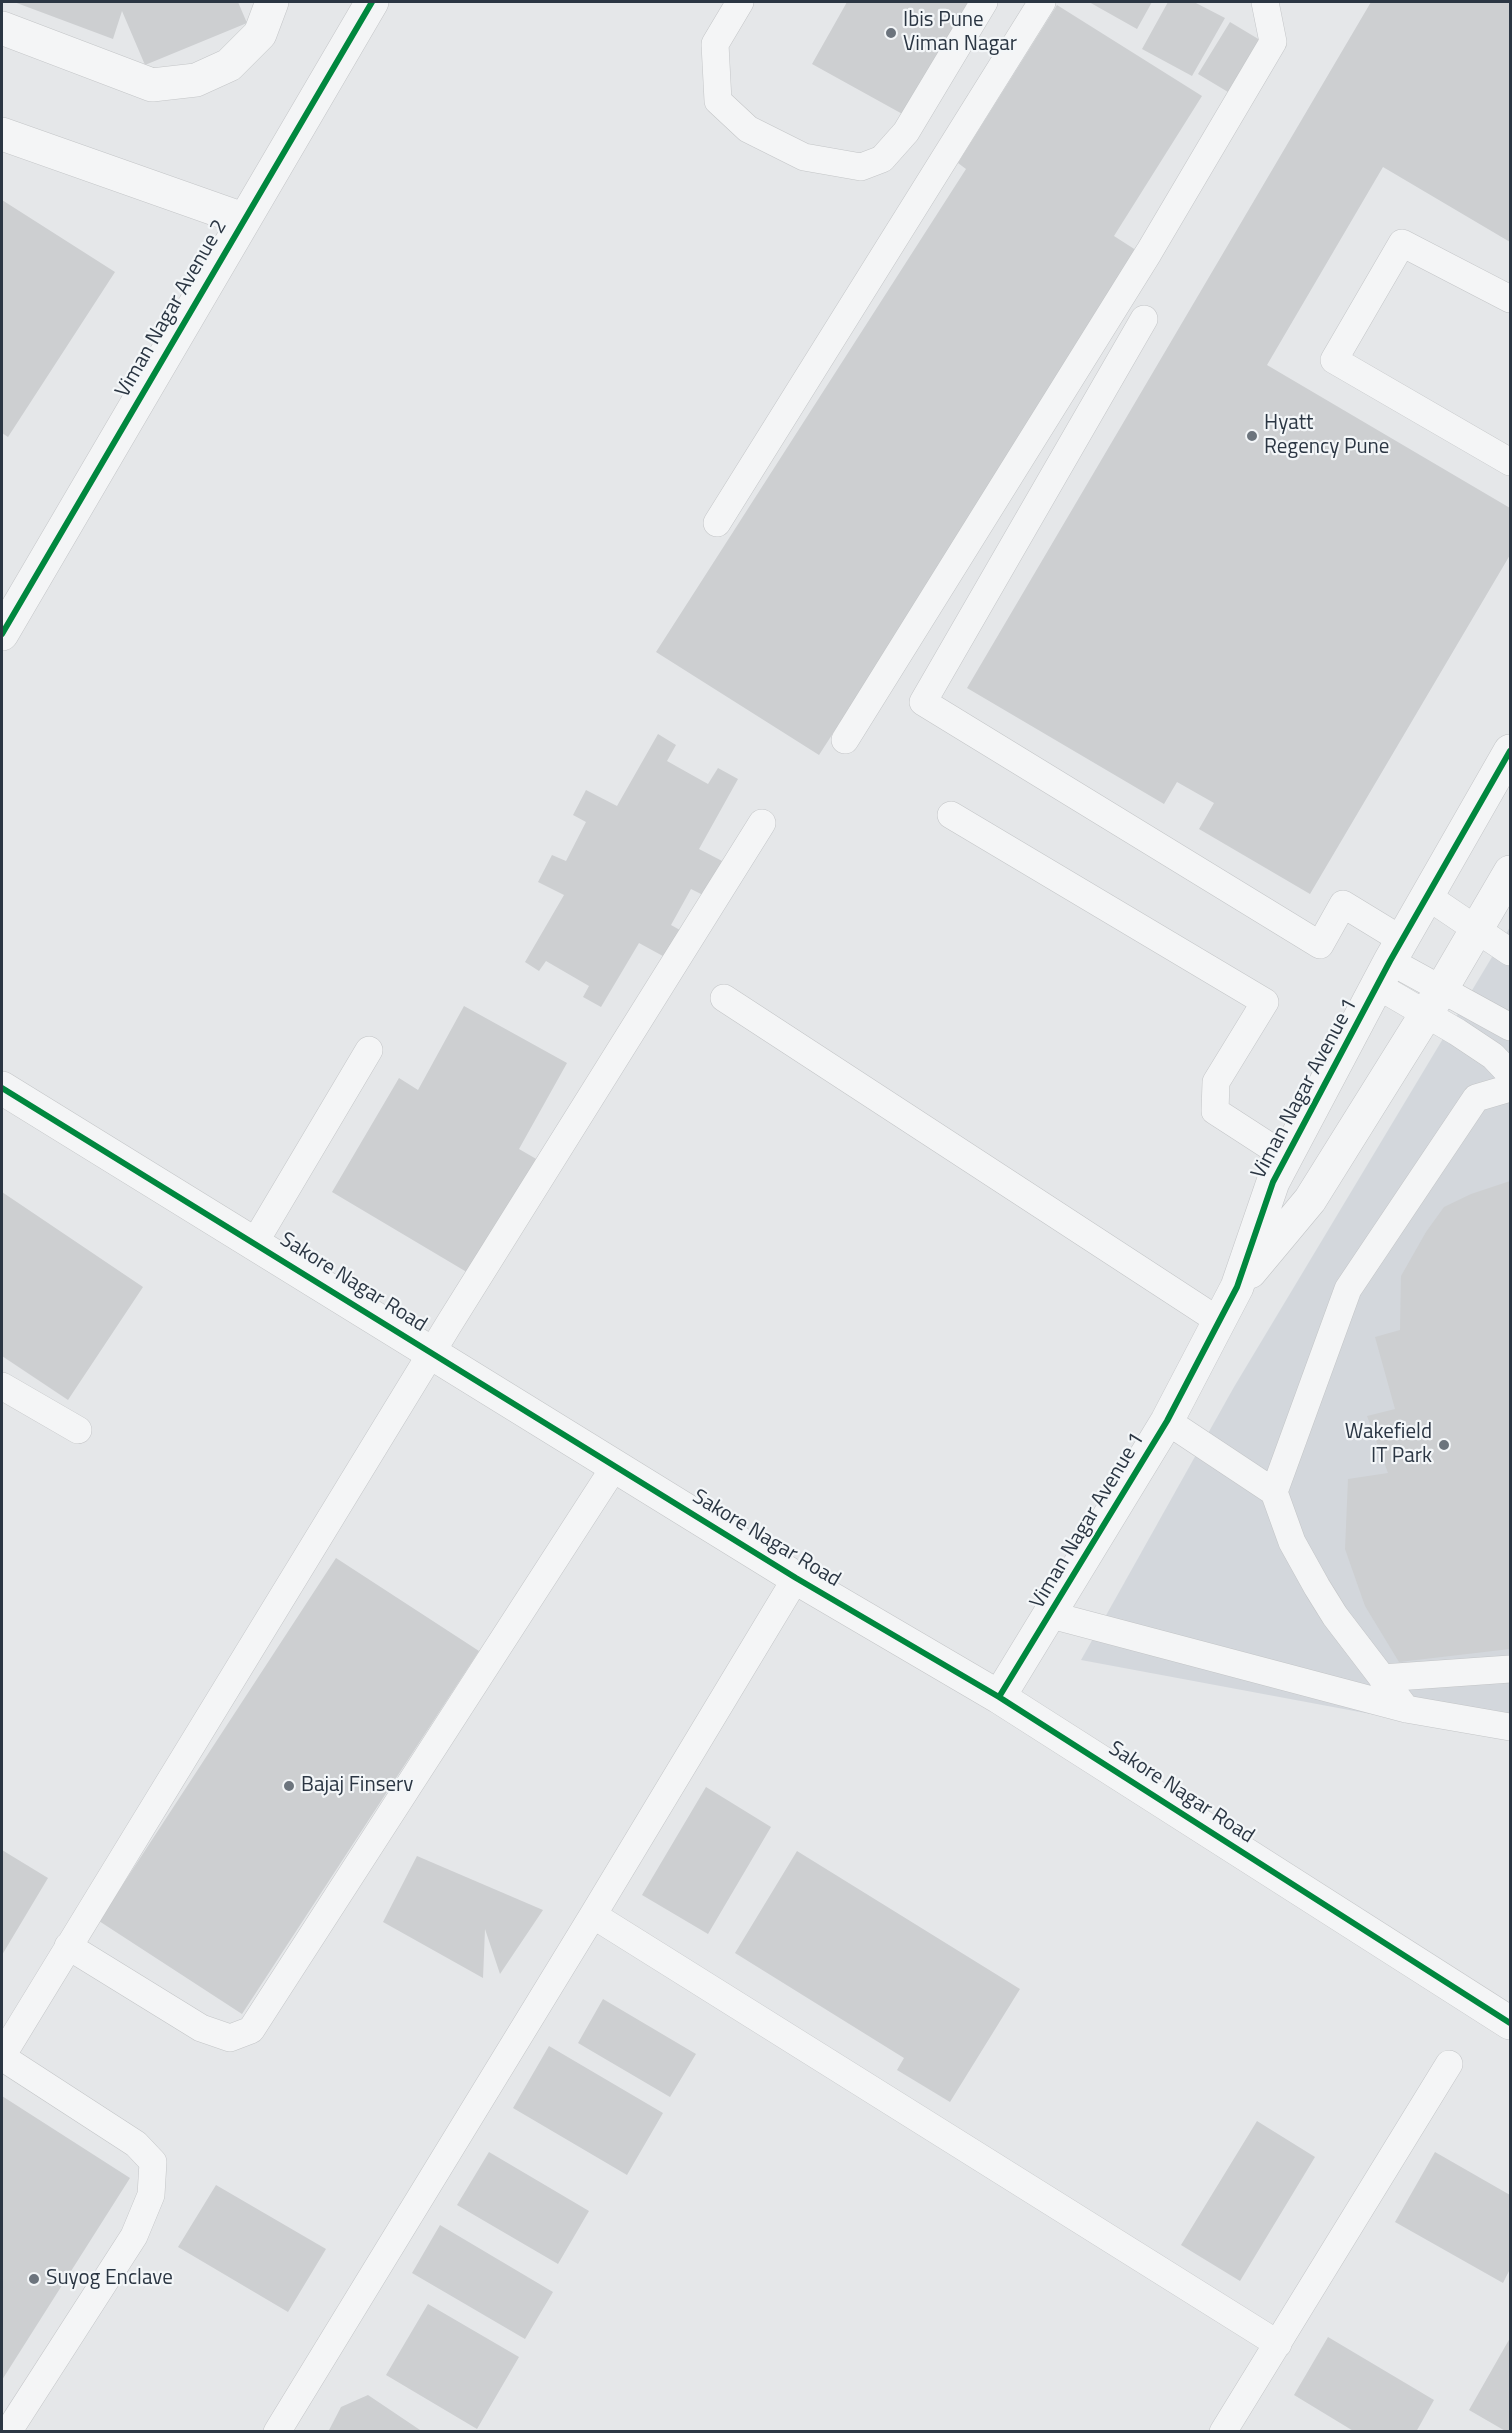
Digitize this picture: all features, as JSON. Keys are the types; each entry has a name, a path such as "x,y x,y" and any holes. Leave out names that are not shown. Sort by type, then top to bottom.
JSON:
{"street":[{"path":"2,28 152,85 196,80 229,65 260,34 272,2"},
{"name":"Viman Nagar Avenue 2","path":"2,634 372,2"},
{"path":"2,134 243,219"},
{"name":"Viman Nagar Avenue 1","path":"999,1697 1051,1615 1167,1420 1237,1287 1273,1182 1390,962 1510,750"},
{"name":"Viman Nagar Avenue 1","path":"1237,1287 1310,1200 1434,1001 1510,872"},
{"name":"Sakore Nagar Road","path":"2,1088 255,1242 796,1578 999,1697 1510,2023"}],"lane":[{"path":"740,2 715,45 718,101 748,129 804,157 861,167 882,159 906,132 984,2"},
{"path":"717,523 1042,2"},
{"path":"845,740 1149,252 1273,42 1265,2"},
{"path":"1510,299 1402,243 1334,360 1510,462"},
{"path":"1144,319 923,702 1320,945 1343,904 1390,962 1510,1074"},
{"path":"951,815 1265,1002 1216,1082 1215,1111 1286,1157"},
{"path":"8,2432 134,2236 151,2195 153,2162 136,2144 2,2056 433,1353 762,823"},
{"path":"1427,896 1510,952"},
{"path":"724,998 1219,1321"},
{"path":"1434,1001 1510,1027"},
{"path":"255,1242 369,1050"},
{"path":"1274,1492 1348,1289 1476,1098 1510,1088"},
{"path":"2,1386 78,1430"},
{"path":"1167,1420 1274,1492 1292,1542 1317,1587 1335,1616 1406,1709"},
{"path":"68,1946 201,2028 230,2038 250,2030 615,1466"},
{"path":"277,2432 796,1578"},
{"path":"1051,1615 1406,1709 1510,1727"},
{"path":"1382,1678 1510,1669"},
{"path":"593,1915 1278,2344"},
{"path":"1223,2432 1449,2064"}],"shaded area":[{"path":"1510,927 1510,1740 1081,1660 1234,1387"}],"building":[{"path":"14,2 238,2 247,23 145,65 122,11 113,39"},
{"name":"Ibis Pune Viman Nagar","path":"847,2 971,2 906,116 812,64"},
{"path":"1089,2 1152,2 1137,29"},
{"path":"1168,2 1194,2 1225,18 1192,76 1142,49"},
{"name":"Hyatt Regency Pune","path":"1371,2 1510,2 1510,242 1383,167 1267,365 1510,508 1510,555 1310,894 1199,829 1214,803 1177,782 1164,804 967,688"},
{"path":"1057,5 1202,96 1114,236 1142,254 819,755 656,652 966,169 958,163"},
{"path":"1230,22 1265,43 1233,95 1198,74"},
{"path":"2,200 115,272 8,437 2,433"},
{"path":"658,734 676,745 667,761 708,784 718,768 738,779 699,849 726,863 707,897 691,889 671,925 687,934 672,961 639,943 601,1007 583,997 589,986 546,961 539,971 525,962 564,895 538,882 552,855 566,861 586,822 573,815 586,790 617,806"},
{"path":"464,1006 567,1063 519,1149 538,1160 470,1274 332,1192 399,1078 418,1090"},
{"name":"Wakefield IT Park","path":"1510,1181 1510,1649 1399,1662 1365,1606 1345,1549 1348,1479 1388,1473 1367,1416 1395,1409 1375,1337 1400,1330 1401,1276 1426,1232 1444,1207 1471,1194"},
{"path":"2,1192 143,1287 68,1400 2,1356"},
{"name":"Bajaj Finserv","path":"336,1558 479,1651 242,2014 99,1921"},
{"path":"706,1787 771,1827 708,1934 642,1895"},
{"path":"2,1850 48,1878 2,1955"},
{"path":"797,1851 1020,1989 950,2102 897,2070 904,2058 735,1953"},
{"path":"417,1856 543,1910 500,1974 485,1929 483,1978 383,1922"},
{"path":"603,1999 696,2054 670,2097 578,2043"},
{"path":"549,2046 663,2113 627,2175 513,2108"},
{"name":"Suyog Enclave","path":"2,2096 130,2178 2,2380"},
{"path":"1257,2121 1315,2157 1240,2281 1181,2245"},
{"path":"489,2152 589,2211 558,2264 457,2205"},
{"path":"1435,2152 1510,2195 1510,2269 1503,2283 1395,2222"},
{"path":"216,2185 326,2249 288,2312 178,2247"},
{"path":"440,2225 553,2292 525,2339 412,2273"},
{"path":"428,2304 519,2357 477,2429 386,2375"},
{"path":"1328,2337 1434,2400 1416,2432 1355,2432 1294,2395"},
{"path":"1510,2338 1510,2432 1507,2432 1469,2410"},
{"path":"368,2395 423,2432 328,2432 341,2407"}],"cycle path":[{"path":"2,634 372,2"},
{"path":"999,1697 1167,1421 1237,1287 1273,1182 1390,961 1510,751"},
{"path":"2,1088 796,1578 999,1697 1510,2023"}],"place":[{"name":"Ibis Pune Viman Nagar","path":"891,33"},
{"name":"Hyatt Regency Pune","path":"1252,436"},
{"name":"Wakefield IT Park","path":"1444,1445"},
{"name":"Bajaj Finserv","path":"289,1786"},
{"name":"Suyog Enclave","path":"34,2279"}]}
